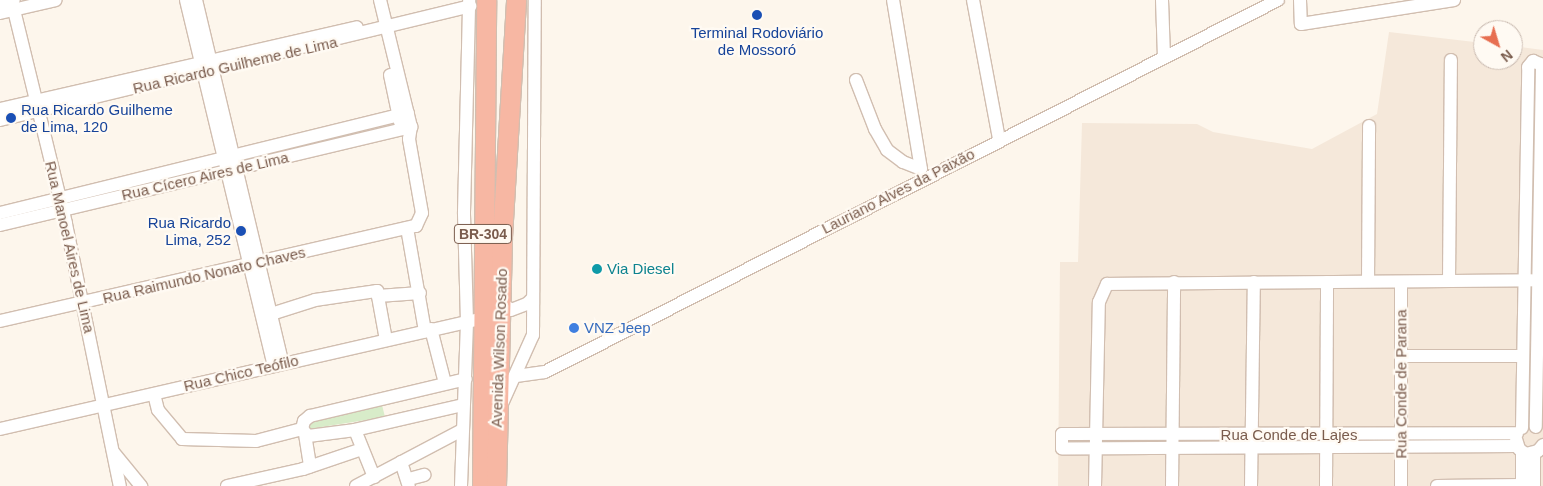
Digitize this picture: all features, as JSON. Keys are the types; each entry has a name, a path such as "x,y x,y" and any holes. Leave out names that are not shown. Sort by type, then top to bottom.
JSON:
{"highway":[{"name":"Avenida Wilson Rosado","path":"496,486 500,301 516,0"},
{"name":"Avenida Wilson Rosado","path":"474,2 485,24 474,321 482,486"},
{"path":"485,24 496,7 505,9 515,23"}],"street":[{"path":"0,3 14,5 56,0"},
{"path":"186,0 207,66"},
{"path":"196,0 207,66 278,365"},
{"path":"372,0 382,25 407,132 422,217 416,226 407,228 428,330 445,383"},
{"path":"380,0 382,25"},
{"path":"496,417 533,335 535,0"},
{"path":"856,80 875,129 887,150 903,162 920,168 893,0"},
{"path":"973,0 999,139"},
{"path":"1162,0 1164,57"},
{"name":"Lauriano Alves da Paixão","path":"516,376 545,372 999,139 1278,0"},
{"path":"1300,0 1301,24 1454,0"},
{"path":"461,486 463,405 474,321 464,212 474,2"},
{"name":"Rua Ricardo Guilheme de Lima","path":"0,120 37,106 474,2"},
{"path":"0,13 14,5"},
{"name":"Rua Manoel Aires de Lima","path":"14,5 61,204 105,405 120,486"},
{"path":"1449,281 1451,60"},
{"path":"1437,486 1522,486 1526,443 1523,356 1528,67 1533,60 1540,64 1542,68 1541,433"},
{"name":"Rua Ricardo Guilheme de Lima","path":"0,109 37,106"},
{"name":"Rua Cícero Aires de Lima","path":"0,213 61,204 230,163 403,114"},
{"path":"1368,281 1369,126"},
{"name":"Rua Cícero Aires de Lima","path":"230,163 407,132"},
{"name":"Rua Cícero Aires de Lima","path":"0,225 61,204"},
{"path":"1526,204 1541,204"},
{"name":"Rua Raimundo Nonato Chaves","path":"0,321 407,228"},
{"path":"1095,486 1102,291 1114,282 1541,280"},
{"path":"1172,486 1174,282"},
{"path":"1251,486 1254,282"},
{"path":"1326,486 1327,282"},
{"name":"Rua Conde de Parana","path":"1401,486 1402,282"},
{"path":"266,315 314,300 377,291 386,340"},
{"path":"378,296 420,293"},
{"path":"500,301 511,310 527,304 533,298"},
{"name":"Rua Chico Teófilo","path":"0,429 474,321"},
{"path":"1401,356 1523,356"},
{"path":"310,467 304,420 310,416 466,378"},
{"path":"154,394 158,410 182,439 256,441 304,431 355,430 463,405"},
{"path":"355,430 374,477"},
{"path":"356,486 462,430"},
{"name":"Rua Conde de Lajes","path":"1251,442 1173,449 1062,448 1062,434 1173,435 1251,442 1401,441 1526,443 1541,433"},
{"path":"1526,443 1534,486"},
{"path":"235,485 310,467 362,450"},
{"path":"113,452 140,486"},
{"path":"401,462 409,483 424,475"}],"shaded area":[{"path":"1389,32 1473,42 1473,70 1523,70 1523,47 1543,50 1543,486 1058,486 1060,262 1078,262 1082,123 1197,124 1213,132 1312,149 1377,114"}],"green space":[{"path":"382,405 385,417 309,429 308,421"}],"place":[{"name":"Terminal Rodoviário de Mossoró","path":"757,15"},
{"name":"Rua Ricardo Guilheme de Lima, 120","path":"11,118"},
{"name":"Rua Ricardo Lima, 252","path":"241,231"},
{"name":"Via Diesel","path":"597,269"},
{"name":"VNZ Jeep","path":"574,328"}]}
